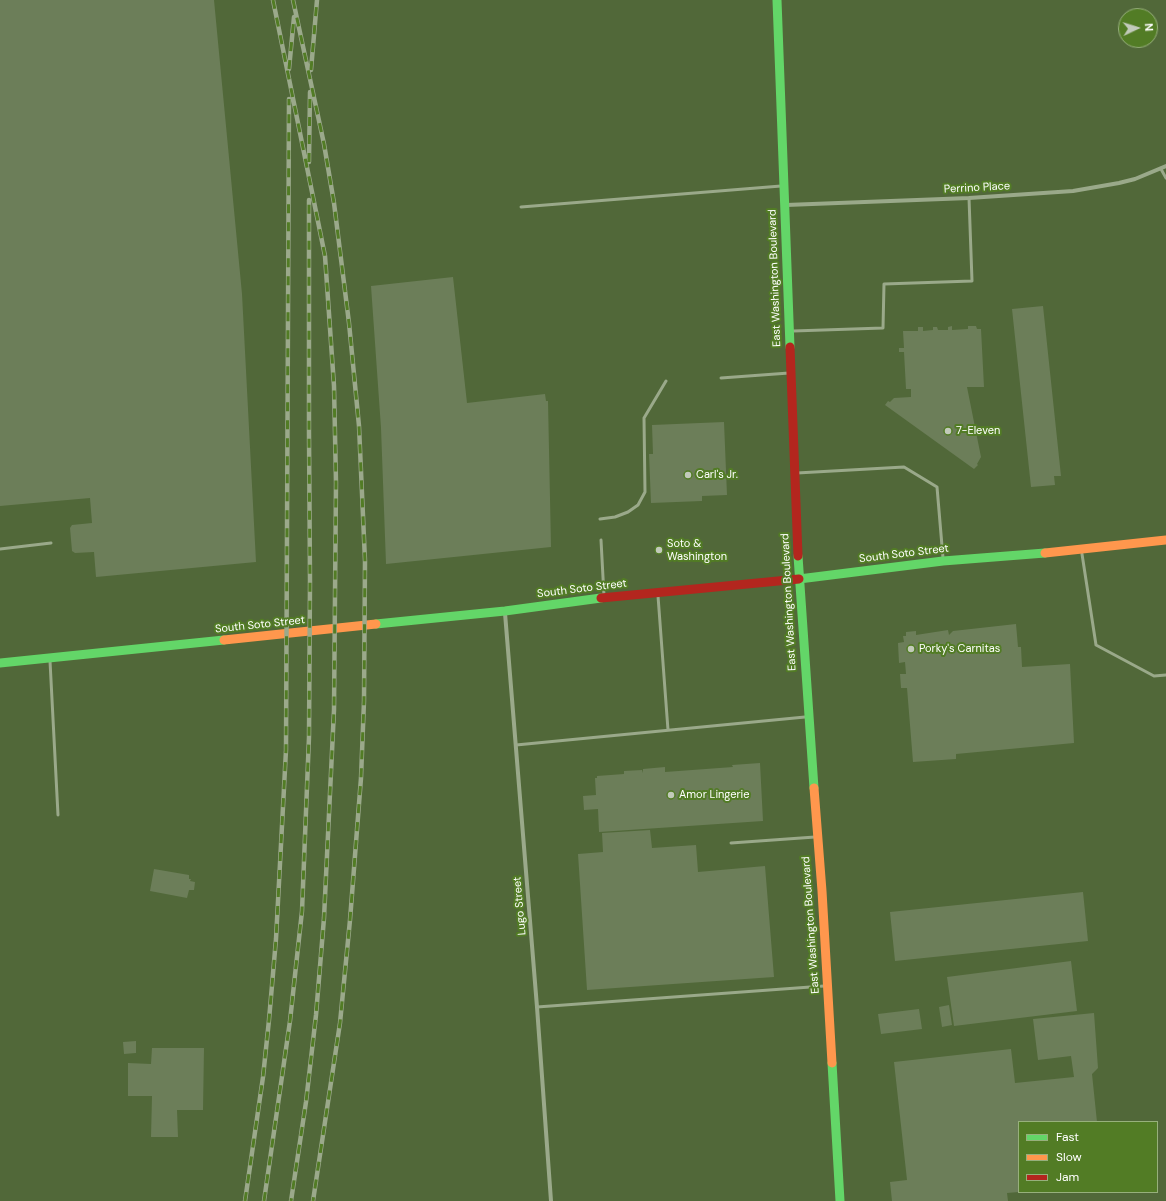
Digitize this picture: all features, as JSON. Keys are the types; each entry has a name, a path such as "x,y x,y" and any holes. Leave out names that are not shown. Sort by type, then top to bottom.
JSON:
{"main road":[{"name":"East Washington Boulevard","path":"777,0 799,579 828,986 840,1201"},
{"name":"South Soto Street","path":"0,663 505,611 604,598 799,579 943,561 1081,550 1166,540"}],"street":[{"name":"Perrino Place","path":"785,205 969,198 1088,189 1119,183 1166,166"},
{"name":"Lugo Street","path":"505,611 551,1201"}],"lane":[{"path":"1161,168 1166,178"},
{"path":"521,207 784,186"},
{"path":"790,332 883,328 884,284 972,280 969,198"},
{"path":"721,378 791,373"},
{"path":"600,519 615,517 628,512 638,505 645,492 644,418 666,381"},
{"path":"795,473 904,467 937,487 943,561"},
{"path":"601,540 604,598"},
{"path":"0,549 51,543"},
{"path":"1081,550 1096,645 1154,676 1166,675"},
{"path":"658,592 668,730"},
{"path":"49,658 58,815"},
{"path":"516,745 808,717"},
{"path":"731,843 817,836"},
{"path":"537,1007 828,986"}],"building":[{"path":"0,0 214,0 242,294 256,562 96,577 94,552 75,553 72,551 70,528 72,525 92,523 90,498 0,506"},
{"path":"453,277 467,403 545,394 546,401 548,401 551,547 386,564 381,428 371,286"},
{"path":"1043,306 1061,476 1054,476 1055,485 1031,487 1012,309"},
{"path":"952,326 952,330 968,329 968,326 976,326 977,329 981,329 984,387 967,387 981,457 977,464 978,465 974,469 885,405 888,401 890,402 894,398 911,397 911,389 906,389 904,352 899,352 899,348 904,348 903,331 918,331 918,327 923,327 923,331 933,330 933,327 937,327 938,330 948,330 948,327"},
{"name":"Carl's Jr.","path":"724,422 727,495 702,496 702,501 651,503 649,454 653,454 652,425"},
{"path":"1016,624 1018,647 1021,647 1022,667 1070,664 1074,743 956,754 956,759 913,762 907,688 901,688 900,674 906,674 905,662 899,663 898,643 904,642 903,636 906,636 906,632 916,631 916,635 948,630 949,635 953,631"},
{"path":"760,763 763,821 599,832 598,809 584,810 583,796 596,795 595,778 597,778 597,776 624,774 624,771 642,770 643,773 643,769 665,767 665,772 733,767 732,765"},
{"path":"650,830 652,848 696,845 698,872 765,866 774,977 587,990 578,854 603,852 602,833"},
{"path":"154,869 189,875 189,879 191,879 190,881 195,882 194,890 189,890 187,898 150,891"},
{"path":"1083,892 1088,941 895,961 890,912"},
{"path":"1071,961 1077,1011 954,1026 947,977"},
{"path":"949,1005 952,1025 942,1027 939,1007"},
{"path":"919,1009 922,1029 881,1034 878,1014"},
{"path":"1094,1013 1098,1068 1092,1074 1097,1121 1018,1121 1018,1192 1007,1193 1008,1201 892,1201 890,1182 907,1180 894,1062 1011,1049 1015,1083 1074,1077 1071,1056 1038,1060 1033,1019"},
{"path":"136,1041 136,1053 124,1054 123,1042"},
{"path":"152,1048 204,1048 203,1110 177,1110 178,1137 151,1137 152,1096 128,1096 128,1063 151,1064"}],"railway":[{"path":"273,0 325,256 334,386 336,483 334,710 324,918 316,1015 306,1102 291,1201"},
{"path":"293,0 324,144 334,203 349,323 359,426 365,561 364,701 361,778 350,920 340,1023 313,1201"},
{"path":"311,70 317,0"},
{"path":"289,69 294,17"},
{"path":"309,162 310,92"},
{"path":"245,1201 263,1077 269,1020 276,939 286,750 289,99"},
{"path":"264,1201 290,1021 302,911 309,737 309,200"}],"traffic: fast":[{"path":"777,0 790,347"},
{"path":"799,579 943,561 1045,553"},
{"path":"798,556 814,788"},
{"path":"376,624 505,611 601,598"},
{"path":"0,663 224,640"},
{"path":"832,1063 840,1201"}],"traffic: slow":[{"path":"1045,553 1166,540"},
{"path":"224,640 376,624"},
{"path":"814,788 822,891 832,1063"}],"traffic: jam":[{"path":"790,347 798,556"},
{"path":"601,598 799,579"}],"place":[{"name":"7-Eleven","path":"948,431"},
{"name":"Carl's Jr.","path":"688,475"},
{"name":"Soto & Washington","path":"659,550"},
{"name":"Porky's Carnitas","path":"911,649"},
{"name":"Amor Lingerie","path":"671,795"}]}
